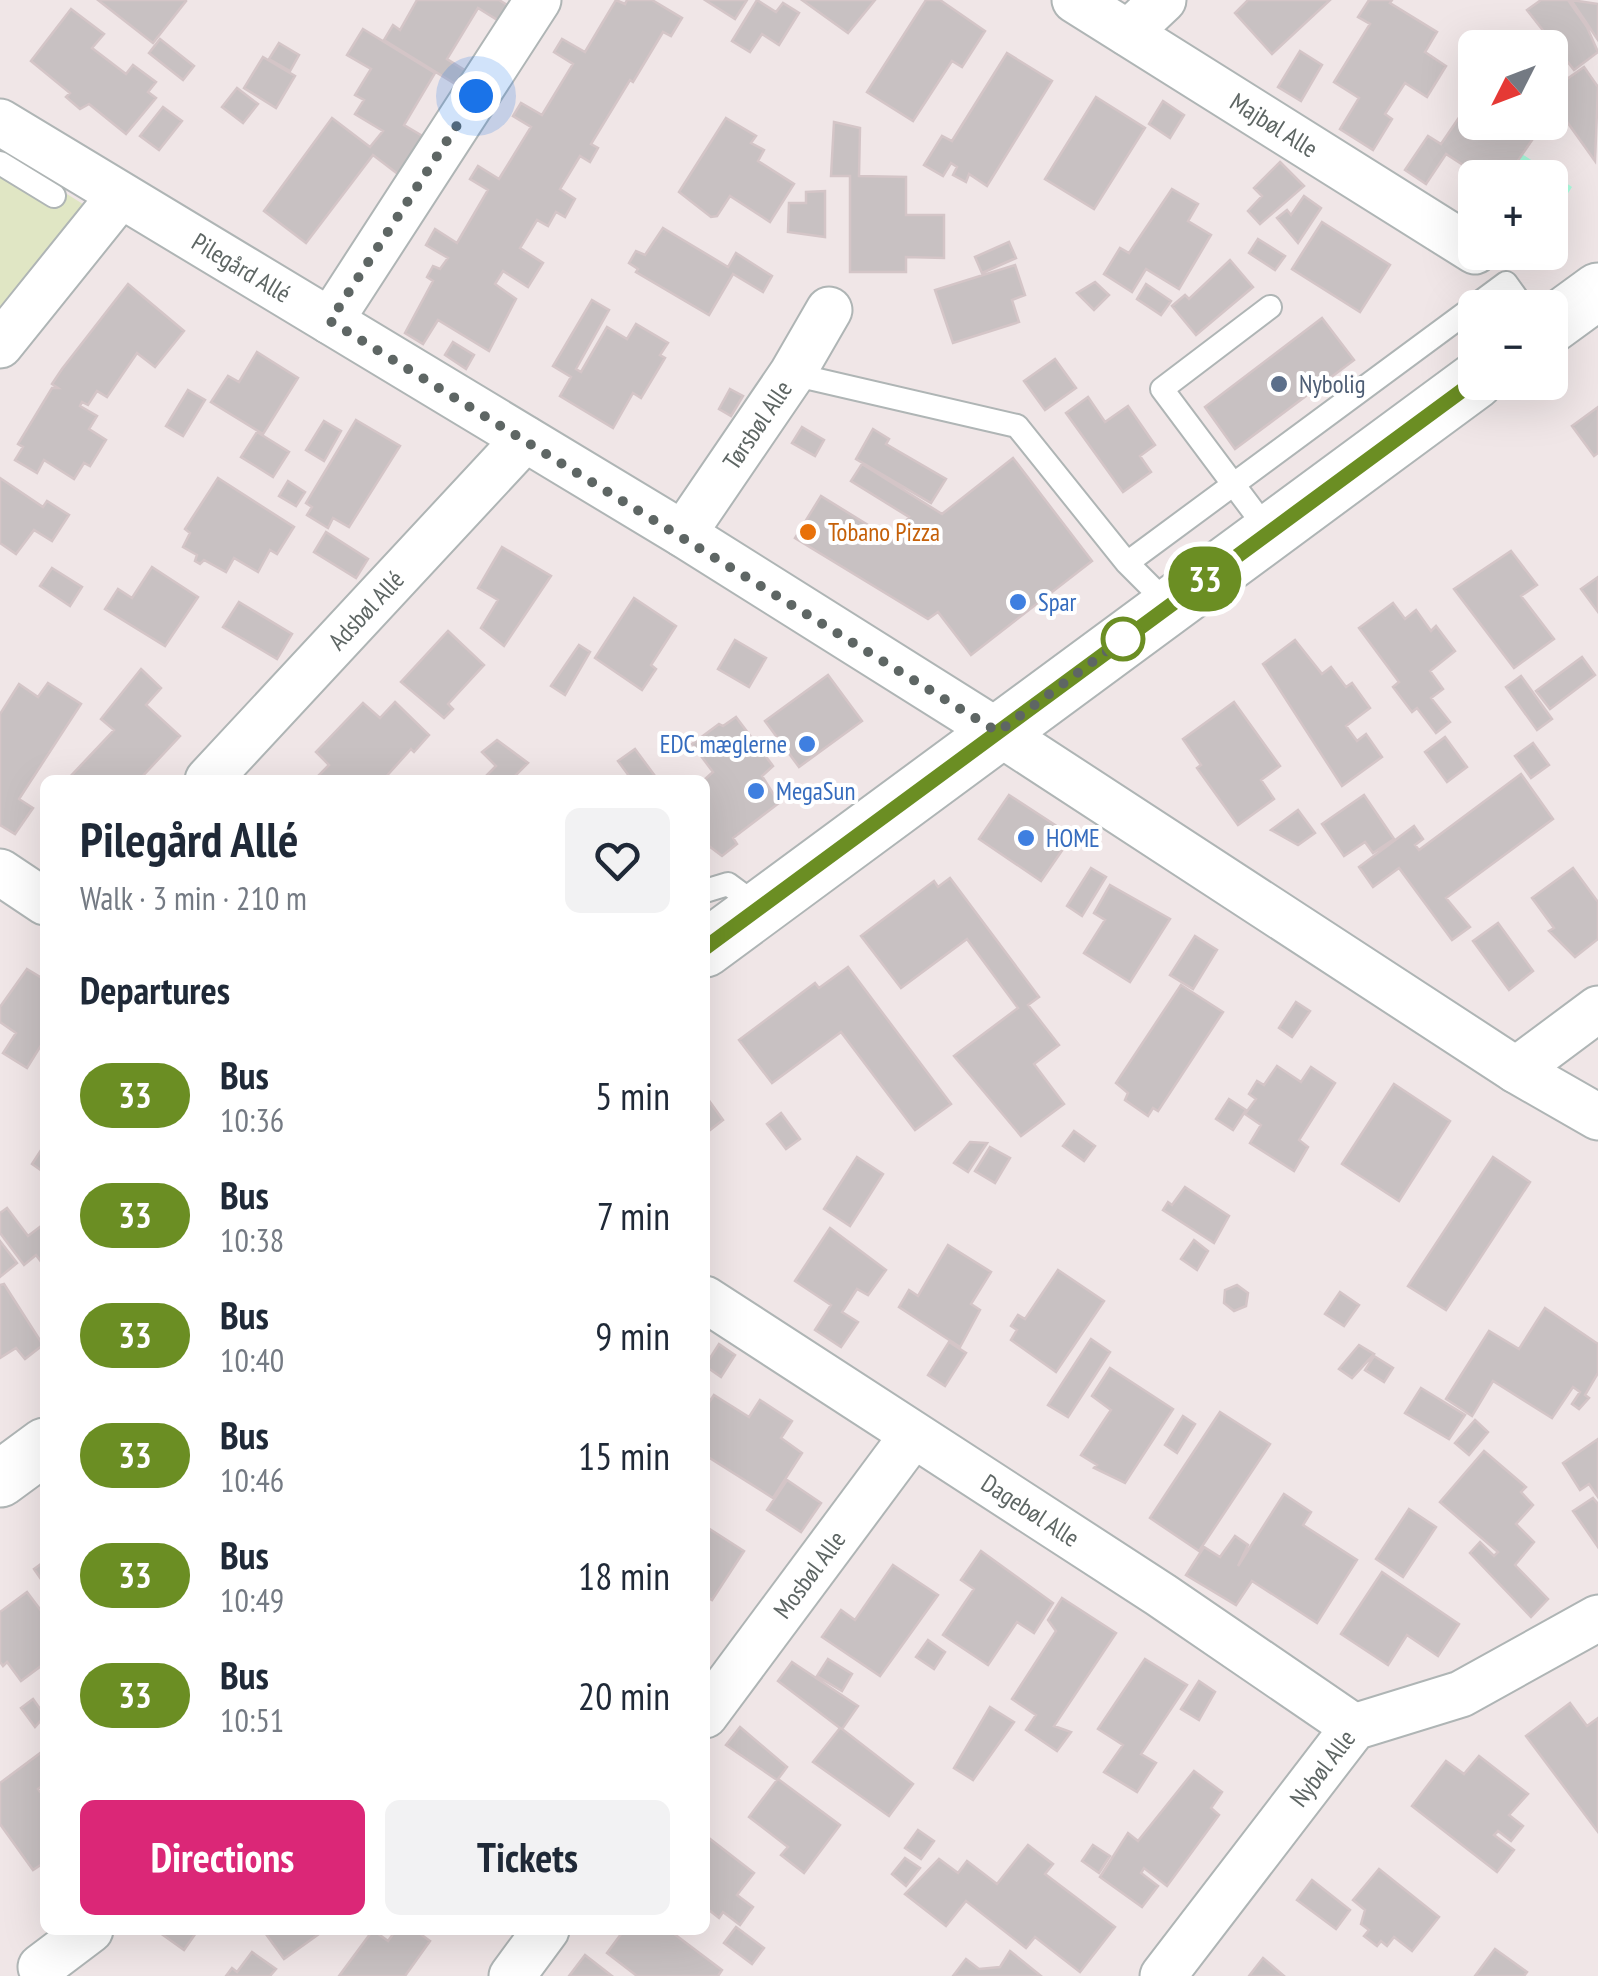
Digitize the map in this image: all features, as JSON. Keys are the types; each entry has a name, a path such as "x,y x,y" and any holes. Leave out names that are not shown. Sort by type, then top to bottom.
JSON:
{"street":[{"path":"330,321 538,0"},
{"name":"Majbøl Alle","path":"1075,0 1458,240"},
{"path":"1128,33 1162,0"},
{"name":"Pilegård Allé","path":"0,122 683,534 998,732 1516,1070 1598,1117"},
{"path":"0,344 119,196"},
{"path":"1568,313 1598,291"},
{"name":"Tørsbøl Alle","path":"683,534 792,374 829,310"},
{"path":"710,944 1458,393"},
{"name":"Adsbøl Allé","path":"213,775 525,439"},
{"path":"0,872 40,899"},
{"path":"1516,1070 1598,1009"},
{"name":"Dagebøl Alle","path":"710,1302 1161,1595 1354,1727"},
{"name":"Mosbøl Alle","path":"710,1708 912,1435"},
{"path":"0,1478 40,1450"},
{"name":"Nybøl Alle","path":"1163,1976 1354,1727 1461,1694 1598,1618"},
{"path":"40,1967 83,1935"},
{"path":"512,1976 542,1935"}],"lane":[{"path":"0,163 54,196"},
{"path":"1269,532 1162,390 1270,307"},
{"path":"1126,563 1458,318"},
{"path":"792,374 1016,426 1126,563 1169,606"},
{"path":"710,889 728,884 759,908"}],"shaded area":[{"path":"0,152 86,206 0,316"}],"building":[{"path":"98,0 185,0 186,1 153,43"},
{"path":"417,0 499,0 509,6 499,21 478,8 447,59 474,76 465,90 384,40 393,25 400,30"},
{"path":"616,0 625,4 627,0 652,0 682,18 671,36 663,32 633,82 630,80 591,144 598,148 590,162 580,156 560,189 575,199 565,217 556,212 548,226 537,220 520,248 543,263 528,287 503,271 495,284 516,299 489,351 438,320 423,344 405,333 433,281 427,277 433,266 440,269 448,258 426,245 435,229 457,243 488,190 470,179 478,166 499,179 531,127 513,116 521,103 542,115 573,64 554,52 562,39 585,52"},
{"path":"705,0 747,0 735,19"},
{"path":"757,0 776,12 783,3 799,13 779,45 762,34 750,52 732,41"},
{"path":"802,0 875,0 848,33"},
{"path":"926,0 940,0 985,31 962,67 952,61 913,121 867,92"},
{"path":"1248,0 1330,0 1272,54 1235,13"},
{"path":"1369,0 1392,0 1390,3 1437,32 1425,52 1446,66 1427,97 1405,83 1385,114 1392,119 1373,150 1340,129 1359,98 1334,82 1370,24 1358,17"},
{"path":"1541,0 1568,0 1598,52 1574,70 1568,62 1568,30 1543,30 1527,10"},
{"path":"1571,0 1598,4 1598,40"},
{"path":"71,9 104,34 92,48 126,74 133,65 156,82 148,92 156,98 126,134 89,104 80,109 66,97 70,93 31,61"},
{"path":"363,29 435,73 404,125 429,140 403,178 373,155 306,243 264,211 332,118 370,147 383,131 355,114 364,100 355,95 371,69 347,55"},
{"path":"160,39 194,66 183,80 149,53"},
{"path":"279,43 299,55 290,71 269,59"},
{"path":"1300,51 1322,65 1301,101 1278,87"},
{"path":"1007,53 1052,81 987,186 969,174 966,182 953,175 957,167 951,163 943,176 924,165 942,136 952,141"},
{"path":"263,57 295,76 276,108 244,88"},
{"path":"1584,67 1598,87 1595,161 1568,123 1568,78"},
{"path":"237,88 258,104 243,123 222,107"},
{"path":"1096,97 1145,128 1094,209 1045,179"},
{"path":"1163,101 1184,115 1170,138 1149,124"},
{"path":"163,107 182,121 159,150 140,136"},
{"path":"726,118 756,136 751,143 764,150 758,161 794,184 770,222 730,196 717,216 711,217 679,192"},
{"path":"1458,119 1458,140 1532,140 1518,160 1458,162 1446,154 1426,184 1405,170 1428,136 1441,144"},
{"path":"834,122 860,128 859,176 906,177 906,215 944,215 944,258 906,257 906,272 850,272 850,176 831,176"},
{"path":"1280,162 1304,186 1260,224 1248,211 1262,196 1254,188"},
{"path":"1172,189 1198,204 1188,221 1211,235 1179,289 1146,269 1132,292 1104,274 1120,248 1129,253"},
{"path":"825,191 825,237 788,232 789,203 806,203 806,192"},
{"path":"1304,196 1321,208 1298,243 1277,218 1287,210 1291,215"},
{"path":"1322,222 1390,265 1360,312 1292,269"},
{"path":"663,228 728,267 736,253 772,276 763,292 733,274 709,315 636,272 638,269 629,263 636,251 645,255"},
{"path":"1258,239 1285,256 1275,270 1249,253"},
{"path":"1009,242 1016,258 982,273 975,257"},
{"path":"1230,260 1253,287 1196,335 1172,306 1185,295 1189,299"},
{"path":"1015,265 1025,295 1012,300 1019,322 953,343 935,290"},
{"path":"1095,282 1109,295 1094,310 1077,293"},
{"path":"128,284 184,331 155,367 137,353 107,397 97,391 88,405 82,402 80,406 97,416 89,429 106,440 90,466 84,463 74,479 44,460 37,473 15,460 23,447 18,444 52,388 58,388 52,384 62,369"},
{"path":"1146,284 1171,301 1161,315 1137,299"},
{"path":"592,300 609,310 576,369 581,372 607,327 627,339 636,324 668,343 660,355 665,358 641,398 633,393 613,428 560,396 571,377 553,366"},
{"name":"Nybolig","path":"1322,318 1354,360 1235,449 1205,407"},
{"path":"453,342 474,355 466,369 445,355"},
{"path":"257,352 298,378 263,434 211,402 228,376 239,382"},
{"path":"1055,359 1076,388 1045,410 1024,381"},
{"path":"730,389 743,396 731,416 719,409"},
{"path":"188,390 205,400 183,436 166,426"},
{"path":"1088,397 1105,422 1128,406 1155,445 1140,456 1151,472 1123,492 1066,413"},
{"path":"1598,407 1598,453 1594,456 1572,426"},
{"path":"356,420 400,446 349,527 333,518 328,528 307,515 312,507 306,503"},
{"path":"324,421 341,431 324,461 306,450"},
{"path":"802,427 824,440 815,456 792,443"},
{"path":"873,429 889,439 886,444 946,479 931,503 856,459"},
{"path":"257,432 289,452 273,477 241,457"},
{"path":"1013,458 1092,561 971,655 938,612 928,619 795,538 821,496 894,541 909,517 851,481 862,464 942,514"},
{"path":"0,478 43,507 47,501 69,515 52,541 34,530 16,554 0,543"},
{"path":"218,478 294,527 277,554 270,550 258,572 234,558 226,572 204,560 200,564 195,561 197,555 183,547 190,533 185,529"},
{"path":"288,481 305,492 296,506 279,496"},
{"path":"326,532 368,559 356,578 314,552"},
{"path":"502,547 551,576 504,646 481,628 498,600 478,588"},
{"path":"1511,551 1537,585 1521,596 1554,639 1514,668 1454,589"},
{"path":"152,567 198,597 165,646 105,609 118,589 132,598"},
{"path":"52,568 82,587 70,606 40,586"},
{"path":"1598,577 1598,612 1581,589"},
{"path":"634,598 676,626 651,665 656,669 642,690 595,658"},
{"path":"239,602 292,634 277,659 223,627"},
{"path":"1393,603 1405,619 1416,610 1431,631 1436,626 1455,651 1430,671 1443,689 1431,698 1450,722 1436,733 1417,708 1412,712 1393,687 1399,682 1359,628"},
{"path":"448,631 484,665 448,704 453,709 444,718 401,682"},
{"path":"735,640 766,658 749,687 718,669"},
{"path":"1295,640 1322,674 1331,667 1346,687 1352,683 1370,708 1346,726 1357,741 1366,734 1382,757 1342,786 1263,664"},
{"path":"579,645 590,652 565,695 551,686"},
{"path":"1582,657 1595,675 1550,709 1536,691"},
{"path":"141,669 161,688 146,705 180,736 144,775 72,775 114,730 101,719"},
{"name":"EDC mæglerne","path":"828,675 862,721 799,767 765,721"},
{"path":"1521,676 1552,719 1537,730 1506,687"},
{"path":"48,683 81,704 19,799 33,808 15,834 0,825 0,714 19,684 38,697"},
{"path":"395,702 429,735 388,775 319,775 329,765 316,752 363,703 380,718"},
{"path":"1234,702 1280,766 1261,780 1274,799 1238,825 1197,768 1201,765 1183,739"},
{"path":"736,717 773,766 762,776 779,803 733,838 737,844 722,856 710,847 710,775 713,772 692,744 719,724 723,726"},
{"path":"1445,737 1467,767 1447,782 1425,752"},
{"path":"497,740 528,763 516,775 487,775 496,766 482,752"},
{"path":"1533,743 1549,765 1531,778 1515,756"},
{"path":"635,749 654,775 628,775 618,761"},
{"path":"1521,774 1553,819 1446,898 1470,927 1452,940 1399,868 1373,887 1359,867 1414,826 1423,839 1415,845 1419,850"},
{"name":"HOME","path":"1009,795 1072,836 1041,881 979,839"},
{"path":"1364,795 1394,839 1373,853 1365,842 1344,856 1322,824"},
{"path":"1298,810 1315,833 1298,845 1271,830"},
{"path":"1091,868 1106,877 1082,916 1067,906"},
{"path":"1573,868 1598,902 1598,939 1575,957 1549,931 1554,928 1532,898"},
{"path":"950,878 1039,997 1028,1005 1059,1045 1034,1064 1064,1104 1021,1136 954,1056 1018,1008 967,939 901,988 861,936 934,881 938,887"},
{"path":"1110,885 1170,919 1130,982 1084,953 1105,920 1094,913"},
{"path":"1498,923 1533,971 1509,990 1473,941"},
{"path":"1195,936 1217,950 1193,989 1170,975"},
{"path":"848,967 951,1104 915,1130 841,1032 772,1083 739,1040 815,983 819,988"},
{"path":"27,969 40,977 40,1047 27,1068 3,1053 16,1033 0,1022 0,1007"},
{"path":"1181,985 1223,1012 1158,1111 1153,1108 1148,1116 1125,1100 1128,1093 1116,1083"},
{"path":"1296,1002 1310,1011 1292,1037 1279,1028"},
{"path":"1277,1066 1301,1082 1311,1067 1335,1083 1299,1140 1308,1147 1294,1171 1250,1143 1261,1125 1245,1114 1256,1099 1249,1094 1257,1081 1264,1085"},
{"path":"1394,1084 1450,1121 1399,1201 1342,1164"},
{"path":"1229,1099 1246,1110 1233,1130 1216,1119"},
{"path":"710,1102 723,1120 710,1130"},
{"path":"781,1113 800,1139 786,1149 767,1124"},
{"path":"1074,1131 1095,1146 1084,1161 1063,1146"},
{"path":"970,1142 987,1143 968,1172 954,1163"},
{"path":"990,1147 1010,1158 995,1183 975,1171"},
{"path":"40,1152 40,1170 32,1164"},
{"path":"857,1157 883,1174 850,1226 824,1209"},
{"path":"1493,1157 1530,1182 1446,1310 1408,1286"},
{"path":"1185,1187 1229,1216 1214,1243 1163,1210 1168,1202 1172,1205"},
{"path":"7,1208 28,1236 40,1227 40,1260 36,1255 24,1265 0,1233 0,1213"},
{"path":"830,1228 886,1270 868,1295 857,1289 842,1312 858,1322 841,1347 815,1330 831,1305 795,1281"},
{"path":"1194,1240 1208,1251 1197,1270 1181,1259"},
{"path":"0,1241 17,1263 0,1277"},
{"path":"948,1245 991,1272 971,1304 980,1310 960,1347 899,1307 909,1290 918,1296"},
{"path":"1058,1270 1104,1301 1056,1372 1011,1340 1017,1330 1011,1326 1018,1315 1025,1319"},
{"path":"4,1284 40,1340 40,1347 25,1359 16,1348 0,1358 0,1285"},
{"path":"1237,1285 1248,1293 1246,1306 1234,1311 1224,1303 1225,1290"},
{"path":"1340,1292 1359,1305 1344,1326 1325,1314"},
{"path":"1545,1308 1598,1344 1598,1373 1585,1395 1589,1398 1579,1409 1572,1404 1580,1392 1573,1387 1552,1418 1493,1381 1472,1416 1446,1399 1489,1331 1519,1349"},
{"path":"1091,1339 1110,1352 1068,1417 1048,1405"},
{"path":"949,1342 966,1353 945,1386 928,1375"},
{"path":"719,1344 735,1355 721,1377 710,1369 710,1358"},
{"path":"1359,1345 1374,1354 1352,1378 1339,1369"},
{"path":"1374,1356 1393,1368 1384,1382 1365,1370"},
{"path":"1110,1368 1173,1409 1125,1483 1094,1468 1097,1465 1081,1455 1111,1410 1092,1396"},
{"path":"1421,1388 1465,1415 1449,1439 1405,1413"},
{"path":"714,1395 749,1417 760,1400 792,1421 781,1438 802,1453 773,1498 710,1458 710,1401"},
{"path":"1220,1412 1270,1444 1199,1551 1150,1518"},
{"path":"1183,1416 1195,1424 1177,1453 1165,1445"},
{"path":"1475,1420 1488,1432 1469,1455 1455,1443"},
{"path":"1598,1439 1598,1497 1589,1484 1580,1490 1563,1463"},
{"path":"1484,1451 1526,1487 1521,1492 1533,1505 1516,1524 1534,1542 1515,1565 1548,1599 1531,1617 1470,1553 1480,1542 1494,1556 1498,1552 1440,1502"},
{"path":"787,1480 821,1503 801,1532 767,1510"},
{"path":"1284,1494 1311,1512 1303,1525 1357,1560 1317,1623 1252,1581 1236,1605 1186,1575 1204,1547 1220,1557 1235,1536 1248,1545 1238,1566"},
{"path":"1593,1498 1598,1504 1598,1547 1573,1511"},
{"path":"1409,1509 1436,1527 1403,1577 1376,1559"},
{"path":"710,1529 744,1551 710,1599"},
{"path":"981,1551 1053,1603 1034,1633 1017,1622 988,1665 943,1635 974,1589 961,1580"},
{"path":"893,1565 938,1595 880,1676 822,1637 841,1610 855,1620"},
{"path":"1382,1572 1459,1624 1438,1656 1407,1635 1388,1665 1341,1634"},
{"path":"27,1592 40,1609 40,1667 21,1681 7,1662 3,1666 0,1662 0,1612"},
{"path":"1062,1598 1116,1633 1054,1726 1071,1732 1057,1751 1026,1730 1036,1715 1012,1699 1056,1631 1048,1620"},
{"path":"928,1640 945,1652 934,1669 916,1657"},
{"path":"828,1659 852,1674 842,1691 817,1676"},
{"path":"1145,1659 1187,1685 1141,1754 1156,1763 1137,1792 1104,1772 1123,1745 1098,1729"},
{"path":"792,1662 858,1706 842,1729 913,1784 889,1816 813,1762 840,1728 778,1681"},
{"path":"1199,1681 1215,1692 1199,1720 1181,1709"},
{"path":"33,1699 40,1709 40,1722 35,1727 21,1708"},
{"path":"1570,1703 1587,1726 1598,1718 1598,1832 1526,1736"},
{"path":"990,1707 1014,1722 973,1780 954,1768"},
{"path":"740,1727 787,1767 778,1779 840,1825 804,1873 781,1855 788,1847 749,1817 777,1780 726,1745"},
{"path":"40,1753 40,1865 33,1870 0,1824 0,1783"},
{"path":"1479,1756 1528,1794 1509,1815 1523,1826 1511,1841 1498,1831 1494,1835 1514,1850 1497,1872 1412,1806 1446,1761 1464,1774"},
{"path":"1194,1771 1222,1792 1211,1808 1219,1815 1167,1886 1144,1868 1141,1873 1158,1886 1142,1907 1100,1877 1128,1833 1138,1841"},
{"path":"918,1830 934,1841 921,1859 905,1848"},
{"path":"710,1839 754,1873 737,1895 753,1907 740,1925 723,1912 719,1918 710,1911"},
{"path":"1028,1845 1053,1864 1045,1874 1115,1927 1080,1972 1035,1937 1026,1948 966,1901 946,1926 905,1894 939,1859 958,1873 967,1861 997,1884"},
{"path":"1093,1845 1110,1856 1099,1873 1082,1861"},
{"path":"905,1858 920,1868 906,1886 892,1874"},
{"path":"1379,1869 1439,1917 1412,1951 1394,1937 1387,1946 1381,1941 1377,1946 1364,1936 1369,1930 1361,1924 1365,1910 1353,1900"},
{"path":"1312,1880 1350,1910 1336,1929 1297,1900"},
{"path":"736,1927 764,1948 752,1964 724,1943"},
{"path":"163,1935 194,1935 184,1950"},
{"path":"267,1935 318,1935 284,1959"},
{"path":"369,1935 380,1935 388,1941 392,1935 422,1935 430,1941 405,1976 339,1976"},
{"path":"620,1935 676,1935 722,1970 718,1976 637,1976 607,1953"},
{"path":"1495,1949 1527,1972 1524,1976 1475,1976"},
{"path":"1010,1951 1041,1976 953,1976 966,1959 979,1969 1000,1967"},
{"path":"252,1952 276,1969 270,1976 226,1976 232,1968 237,1972"},
{"path":"585,1955 612,1976 569,1976"},
{"path":"1263,1958 1284,1976 1249,1976"}],"bus line":[{"name":"33","path":"710,944 1458,393"}],"place":[{"name":"Nybolig","path":"1279,384"},
{"name":"Tobano Pizza","path":"808,532"},
{"name":"Spar","path":"1018,602"},
{"name":"EDC mæglerne","path":"807,744"},
{"name":"MegaSun","path":"756,791"},
{"name":"HOME","path":"1026,838"}],"route":[{"path":"476,96 330,321 683,534 998,732 1133,632 1123,639"}]}
